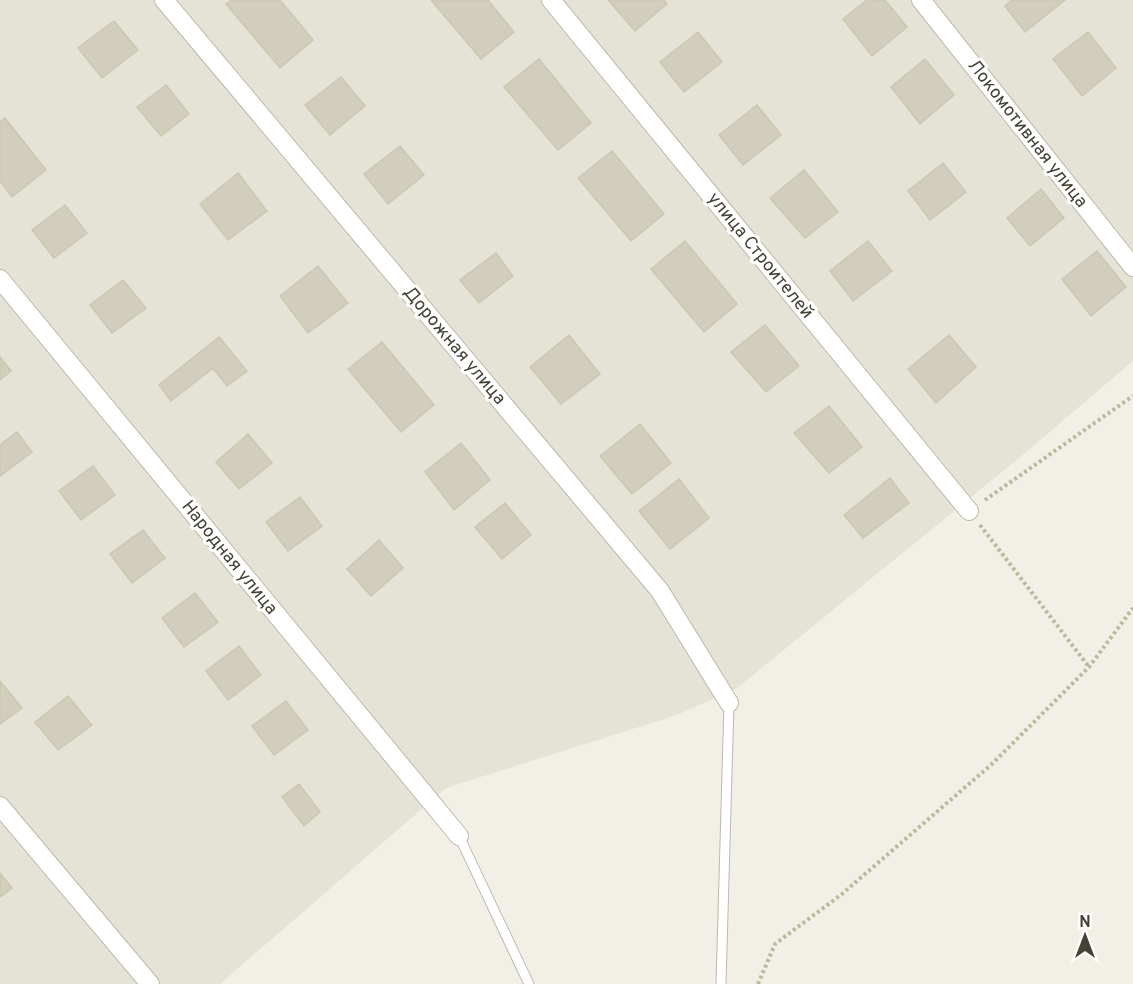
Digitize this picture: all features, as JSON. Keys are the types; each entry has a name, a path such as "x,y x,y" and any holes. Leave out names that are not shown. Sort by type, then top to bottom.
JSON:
{"street":[{"name":"Дорожная улица","path":"164,0 660,591 729,703"},
{"name":"улица Строителей","path":"551,0 969,511"},
{"name":"Локомотивная улица","path":"921,0 1133,267"},
{"name":"Народная улица","path":"0,279 459,836"},
{"path":"0,806 150,984"}],"lane":[{"path":"721,984 729,703"},
{"path":"459,836 529,984"}],"path":[{"path":"1089,667 969,511 1133,396"},
{"path":"758,984 776,944 842,894 992,764 1089,667 1133,608"}],"shaded area":[{"path":"0,0 1133,0 1133,361 1019,458 736,689 677,715 446,788 220,984 0,984"}],"building":[{"path":"232,0 280,0 313,40 280,68 226,4"},
{"path":"431,0 488,0 514,32 481,59"},
{"path":"608,0 664,0 667,4 635,31"},
{"path":"867,0 885,0 907,27 872,56 843,19"},
{"path":"1012,0 1065,0 1025,32 1005,6"},
{"path":"114,21 138,50 102,78 78,48"},
{"path":"698,32 722,62 684,92 660,62"},
{"path":"1088,32 1116,68 1082,96 1053,59"},
{"path":"539,59 591,123 558,150 504,87"},
{"path":"925,59 954,95 920,124 891,87"},
{"path":"341,77 365,106 330,135 305,105"},
{"path":"166,85 189,114 161,136 137,107"},
{"path":"757,105 781,135 743,165 719,135"},
{"path":"5,118 46,170 12,197 0,181 0,122"},
{"path":"400,146 424,175 388,204 364,174"},
{"path":"612,151 664,214 631,241 578,178"},
{"path":"943,163 966,192 930,220 908,191"},
{"path":"804,170 838,212 805,238 770,198"},
{"path":"238,173 267,211 228,240 200,204"},
{"path":"1041,189 1064,218 1030,246 1007,218"},
{"path":"65,205 87,233 54,258 32,230"},
{"path":"685,241 737,304 704,332 651,269"},
{"path":"868,241 892,271 853,301 830,271"},
{"path":"1097,251 1126,287 1091,316 1062,279"},
{"path":"496,253 513,276 479,303 460,280"},
{"path":"318,266 348,303 308,333 280,296"},
{"path":"123,280 146,308 112,333 90,305"},
{"path":"765,325 799,366 766,392 731,352"},
{"path":"569,335 600,374 561,404 530,367"},
{"path":"949,335 976,367 936,403 908,369"},
{"path":"219,337 247,371 227,386 213,368 171,401 159,385"},
{"path":"382,342 434,405 401,432 348,369"},
{"path":"0,357 11,371 0,380"},
{"path":"829,406 862,447 829,473 794,433"},
{"path":"640,424 671,463 632,494 600,456"},
{"path":"17,432 32,452 0,476 0,445"},
{"path":"248,434 272,463 239,489 216,462"},
{"path":"461,443 490,480 454,510 425,472"},
{"path":"93,466 115,495 81,520 59,491"},
{"path":"890,478 909,503 863,538 844,515"},
{"path":"679,479 709,518 670,549 639,511"},
{"path":"300,497 322,526 288,551 266,522"},
{"path":"505,503 531,535 502,559 475,527"},
{"path":"143,530 165,558 132,583 110,554"},
{"path":"379,540 403,568 371,596 347,569"},
{"path":"195,593 218,622 184,647 162,618"},
{"path":"239,646 261,675 228,700 206,671"},
{"path":"0,681 22,708 0,724"},
{"path":"68,696 92,725 58,750 35,722"},
{"path":"286,701 308,730 274,755 252,726"},
{"path":"299,784 320,812 304,826 282,797"},
{"path":"0,873 12,888 0,897"}]}
